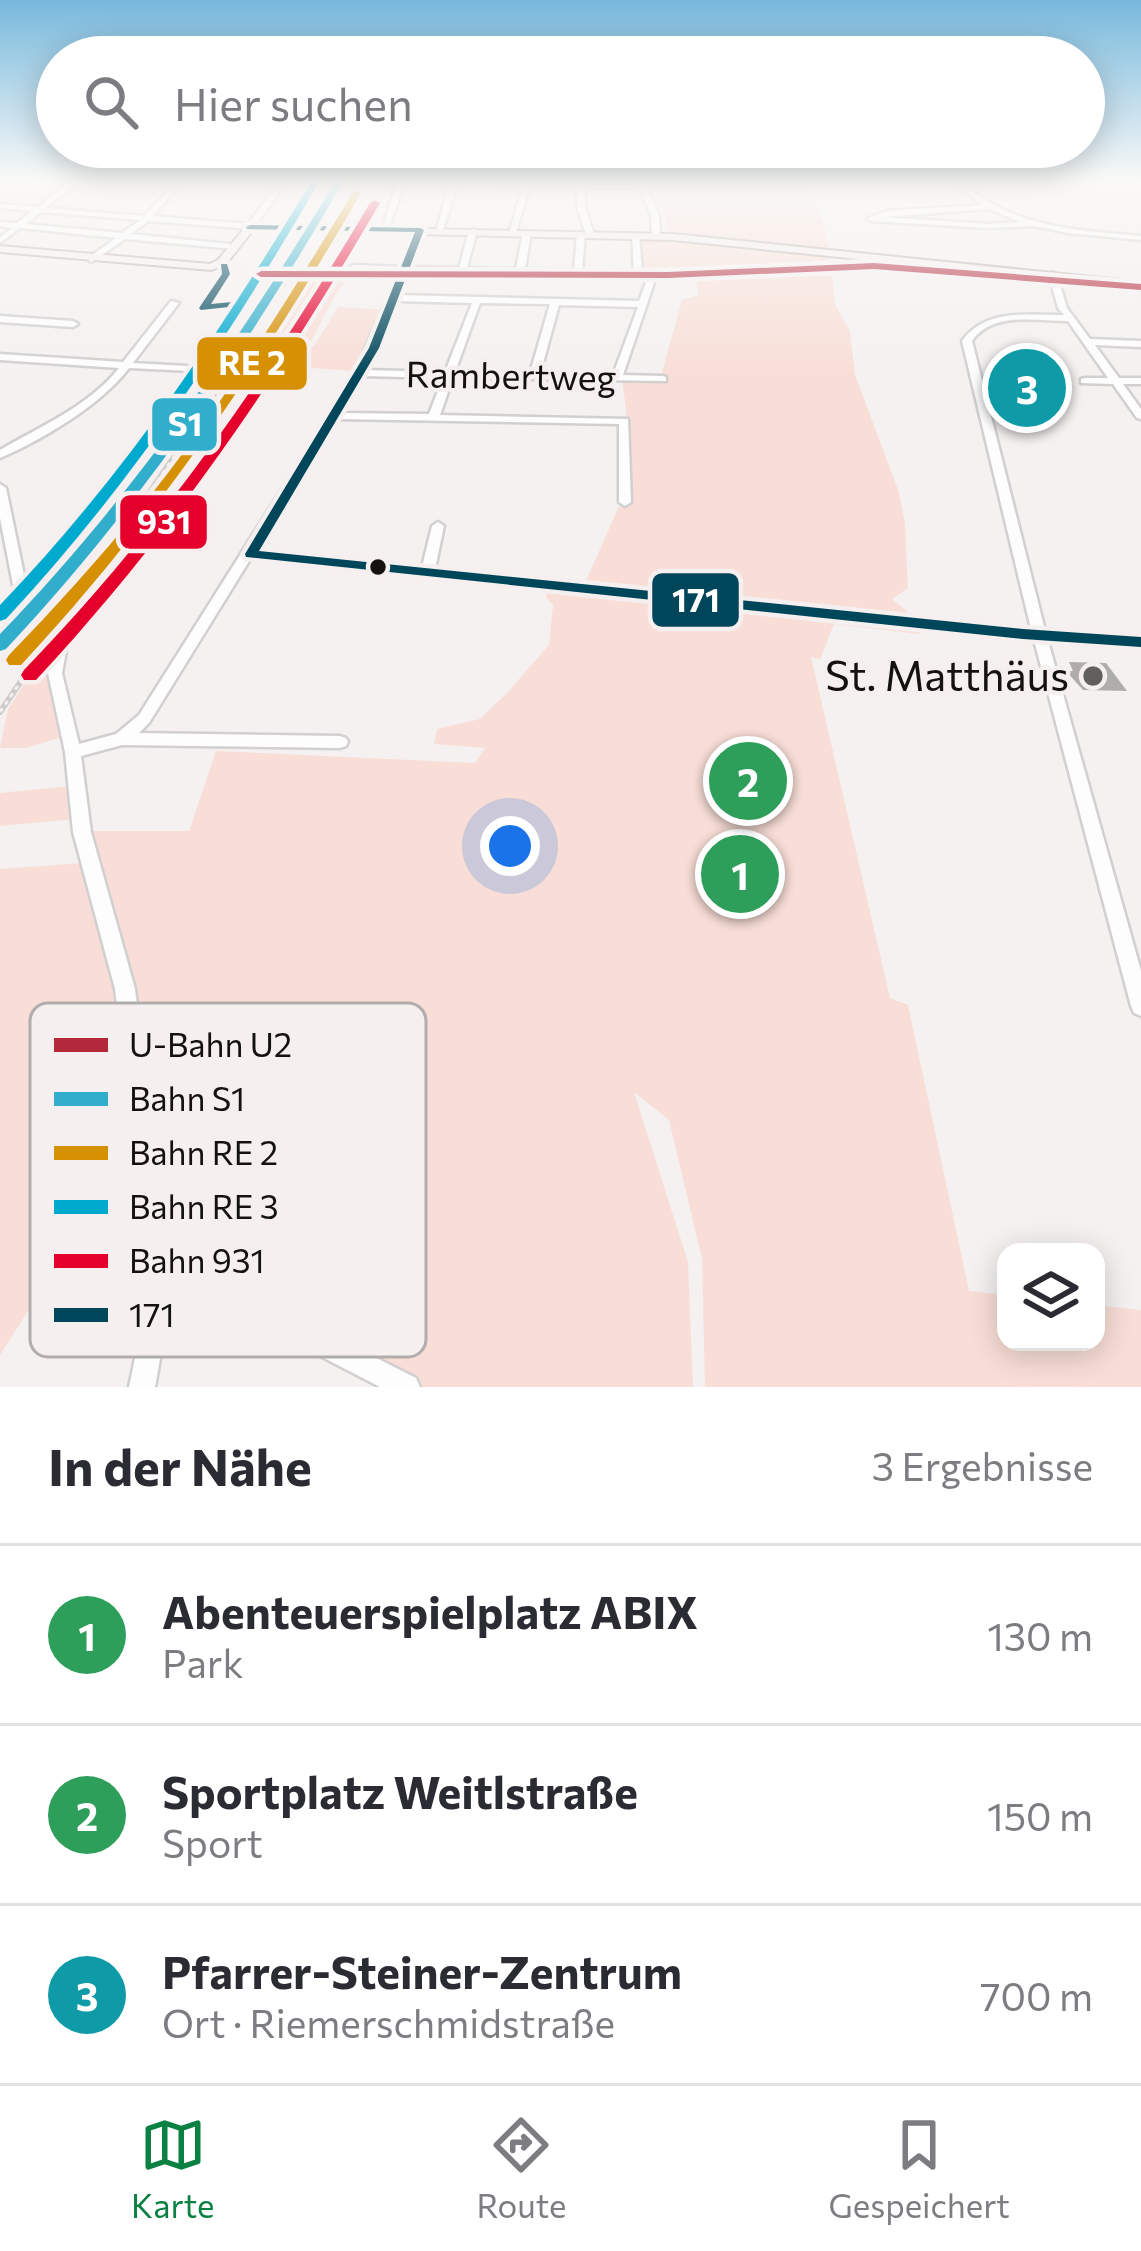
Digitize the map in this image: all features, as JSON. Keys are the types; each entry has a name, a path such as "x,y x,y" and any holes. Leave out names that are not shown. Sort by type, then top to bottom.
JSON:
{"main road":[{"path":"11,247 92,259 217,265 235,247"},
{"path":"762,247 1141,285"}],"street":[{"path":"92,259 109,247"},
{"path":"121,739 144,718 360,374 413,247"},
{"path":"462,271 469,247"},
{"path":"520,272 525,247"},
{"path":"578,273 583,247"},
{"path":"637,247 638,274"},
{"path":"353,268 657,275 641,304 617,379"},
{"path":"1053,276 1066,313 1141,416"},
{"path":"394,298 641,304"},
{"path":"433,418 477,300"},
{"path":"534,377 555,302"},
{"path":"0,455 86,405 125,367 174,303"},
{"path":"1066,313 1051,319 997,320 975,328 967,341 1040,635 1141,1006"},
{"path":"0,319 73,324"},
{"path":"1088,342 1141,344"},
{"path":"0,358 187,368"},
{"name":"Rambertweg","path":"360,374 662,379"},
{"path":"1085,381 1141,381"},
{"path":"334,416 624,421 625,502"},
{"path":"0,488 23,601 63,629 55,674 73,752 82,832 127,1003"},
{"path":"428,572 438,526"},
{"path":"250,554 1141,642"},
{"path":"0,622 23,601"},
{"path":"73,752 121,739 340,742"},
{"path":"142,1387 148,1357"},
{"path":"348,1357 407,1387"}],"shaded area":[{"path":"641,247 829,247 835,304 850,332 855,375 898,490 905,522 908,588 892,599 910,614 920,634 834,624 820,659 811,657 890,998 908,1005 969,1291 997,1294 997,1351 1105,1351 1105,1306 1141,1310 1141,1387 705,1387 702,1259 669,1120 634,1092 688,1262 693,1387 419,1387 361,1357 426,1357 426,1003 30,1003 30,1308 0,1355 0,869 83,863 88,831 189,831 216,751 475,763 485,748 434,744 437,729 480,719 549,645 553,605 547,591 586,581 619,506 628,500 622,378 661,376 682,300 698,295 696,275 648,273 641,268"},
{"path":"306,273 345,273 348,278 302,352 274,368 252,370"},
{"path":"338,307 385,310 354,371 299,367 297,362 316,343"},
{"path":"59,631 55,670 69,735 26,748 0,748 8,709"},
{"path":"71,786 75,819 0,826 0,793"}],"building":[{"name":"St. Matthäus","path":"1069,662 1106,663 1127,691 1083,690 1066,671 1073,671"}],"railway":[{"path":"0,712 191,432 303,247"}],"metro line":[{"name":"U2","path":"261,274 668,275 874,266 1141,287"}],"rail line":[{"name":"S1","path":"0,645 142,482 225,366 300,247"},
{"name":"931","path":"30,675 175,509 259,390 349,247"}],"transit line":[{"path":"0,615 132,463 209,354 276,247"},
{"path":"15,660 66,607 158,495 242,378 325,247"},
{"name":"171","path":"251,554 374,348 413,247"},
{"name":"171","path":"224,266 226,274 204,308 235,304 257,269"},
{"name":"171","path":"251,554 1023,634 1141,642"}],"place":[{"name":"Pfarrer-Steiner-Zentrum","path":"1027,388"},
{"name":"St. Matthäus","path":"1093,676"},
{"name":"Sportplatz Weitlstraße","path":"748,781"},
{"name":"Abenteuerspielplatz ABIX","path":"740,874"}]}
